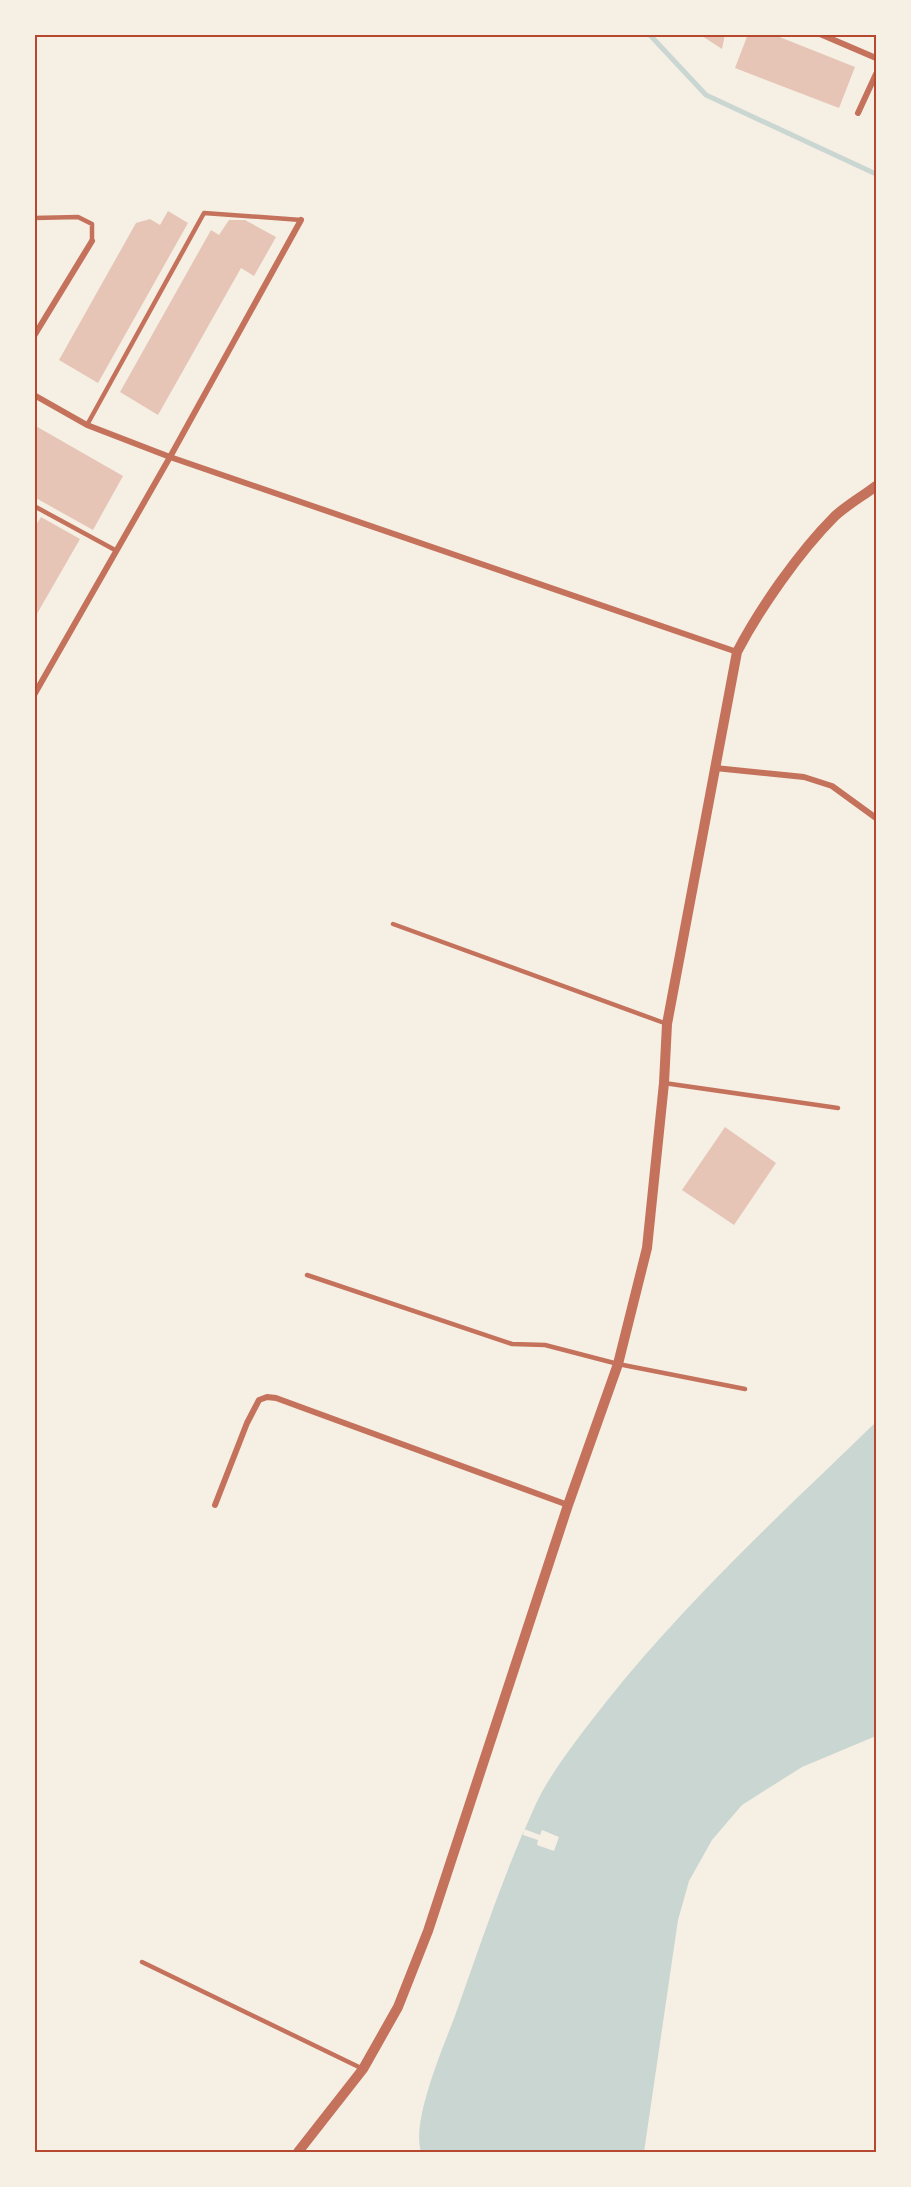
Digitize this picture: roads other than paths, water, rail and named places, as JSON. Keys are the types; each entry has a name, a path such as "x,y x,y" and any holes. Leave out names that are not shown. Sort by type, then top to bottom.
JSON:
{"street":[{"path":"820,34 876,57"},
{"path":"858,114 876,74"},
{"path":"34,694 170,457 301,220"},
{"path":"34,336 92,241"},
{"path":"34,395 87,424 170,457 737,652"},
{"path":"298,2152 363,2069 398,2007 428,1932 568,1505 618,1364 647,1248 664,1083 667,1024 737,652 753,622 798,560 836,516 876,486"},
{"path":"715,768 804,777 832,786 876,818"},
{"path":"214,1505 247,1423 259,1400 267,1397 276,1398 568,1505"}],"lane":[{"path":"87,424 204,213 301,220"},
{"path":"34,218 78,217 92,225 92,241"},
{"path":"34,506 116,550"},
{"path":"393,924 667,1024"},
{"path":"664,1083 838,1108"},
{"path":"307,1275 512,1344 545,1345 618,1364 745,1389"},
{"path":"142,1962 363,2069"}],"waterway":[{"path":"649,34 706,95 876,174"}]}
